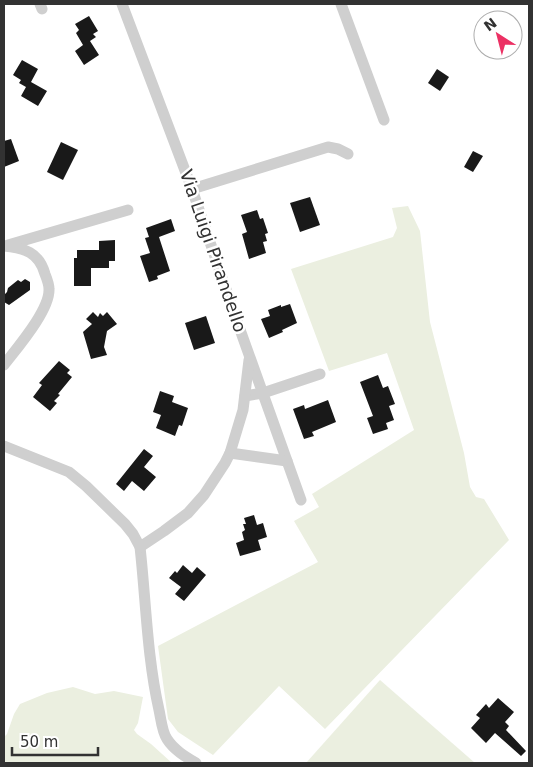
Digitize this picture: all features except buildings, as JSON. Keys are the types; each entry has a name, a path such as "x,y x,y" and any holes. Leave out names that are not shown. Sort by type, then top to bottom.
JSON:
{"street":[{"name":"Via Luigi Pirandello","path":"122,4 192,189 301,500"},
{"path":"340,4 384,120"},
{"path":"192,189 328,147 348,154"},
{"path":"4,246 128,210"},
{"path":"4,246 34,254 44,268 50,289 47,303 4,365"},
{"path":"140,547 188,513 204,495 225,463 230,453 243,410 250,356"},
{"path":"245,396 263,393 320,374"},
{"path":"4,446 69,472 86,486 133,534 140,547 151,661 166,739 180,753 196,763"},
{"path":"230,453 287,460"}],"shaded area":[{"path":"408,206 420,231 430,322 464,453 470,487 476,497 484,499 509,540 325,729 279,686 213,755 178,732 168,719 158,646 318,562 294,521 319,507 312,494 414,430 387,353 329,371 291,269 393,237 397,228 392,208"},
{"path":"380,680 475,763 306,763"},
{"path":"73,687 95,694 114,691 143,697 138,723 134,730 172,763 4,763 4,737 20,704 47,693"}]}
